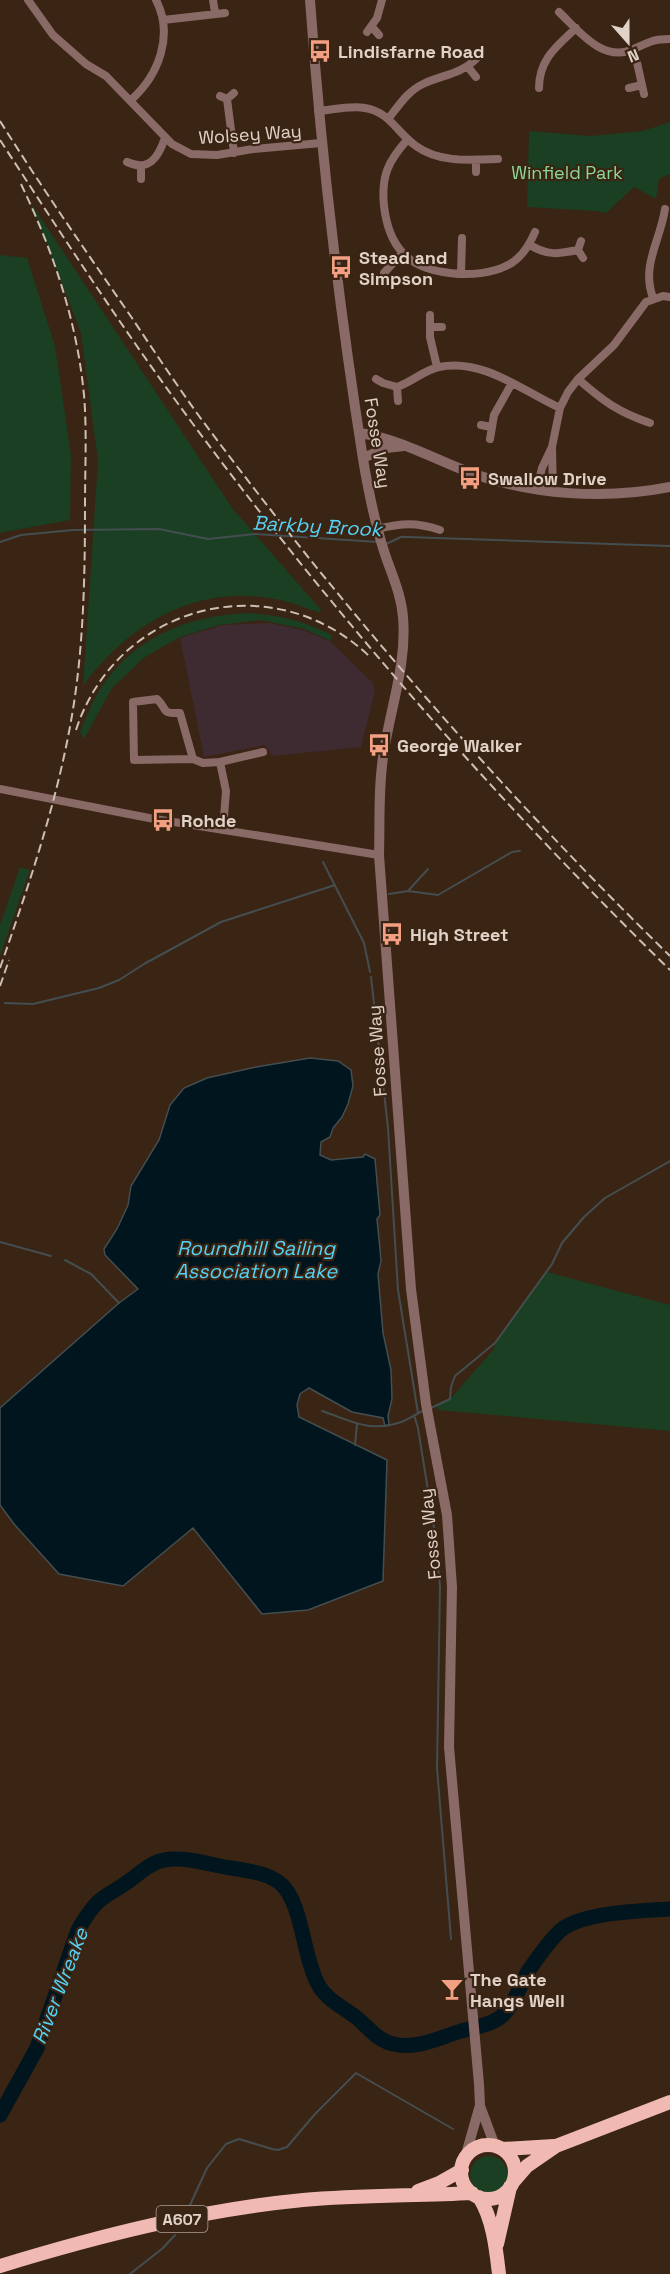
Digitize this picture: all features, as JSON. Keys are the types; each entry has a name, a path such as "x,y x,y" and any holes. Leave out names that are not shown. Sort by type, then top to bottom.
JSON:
{"highway":[{"path":"475,2195 495,2198 503,2195 527,2166 556,2146 670,2102"},
{"path":"499,2274 496,2248 487,2212 463,2181 463,2165 469,2154 478,2148 556,2146"},
{"path":"496,2248 515,2170 513,2162 499,2148"},
{"name":"A607","path":"405,2196 439,2183 463,2165"},
{"name":"A607","path":"0,2266 136,2230 221,2211 304,2200 475,2195"}],"street":[{"name":"Wolsey Way","path":"28,0 38,17 68,50 106,76 165,138 191,154 217,155 253,148 321,143"},
{"path":"131,100 149,80 162,55 163,20 156,0"},
{"path":"213,0 215,14"},
{"name":"Fosse Way","path":"310,0 321,143 349,366 363,458 379,533 401,602 404,639 384,751 380,791 379,855 407,1244 426,1404 447,1515 452,1587 449,1747 480,2105 499,2148"},
{"path":"379,35 369,30 377,18 382,0"},
{"path":"559,12 598,48 610,53 634,49 655,39 670,39"},
{"path":"163,20 225,13"},
{"path":"539,88 543,62 576,28"},
{"path":"629,88 643,89 634,49"},
{"path":"389,118 409,94 423,84 468,67 476,59"},
{"path":"468,67 476,77"},
{"path":"528,76 539,77"},
{"path":"234,93 223,98 234,153"},
{"path":"318,111 363,107 389,118 416,147 440,157 498,159"},
{"path":"127,162 141,167 147,165 155,157 165,138"},
{"path":"408,140 393,156 386,173 383,196 387,225 402,253 425,268 461,273 491,272 505,267 530,245 535,232"},
{"path":"476,160 476,172"},
{"path":"141,167 141,179"},
{"path":"653,298 648,285 648,273 660,234 664,207"},
{"path":"461,273 462,238"},
{"path":"578,250 581,241"},
{"path":"530,245 550,254 578,250"},
{"path":"578,250 583,258"},
{"path":"383,281 384,273 402,253"},
{"path":"553,492 552,447 560,408 578,379 614,345 646,302 653,298 670,297"},
{"path":"430,315 432,352 437,367"},
{"path":"430,327 442,327"},
{"path":"376,379 397,387 437,367 472,367 512,383 560,408"},
{"path":"578,379 605,403 650,423"},
{"path":"490,439 491,427 502,399 512,383"},
{"path":"397,387 398,401"},
{"path":"481,425 491,427"},
{"path":"360,433 383,437 473,473 553,492 618,493 670,487"},
{"path":"363,458 386,448 405,446"},
{"path":"537,489 542,468 552,447"},
{"path":"379,533 406,523 421,524 440,530"},
{"path":"193,759 180,713 164,712 157,699 134,702 134,760 193,759 203,763 220,762 263,752"},
{"path":"220,762 226,791 223,830"},
{"path":"0,789 149,818 379,855"},
{"name":"Fosse Way","path":"463,2165 480,2105"}],"shaded area":[{"path":"270,623 306,631 331,642 372,682 375,691 361,747 272,756 265,745 204,757 180,638 223,625"}],"green space":[{"name":"Winfield Park","path":"670,122 670,174 659,179 656,199 634,187 606,213 527,207 529,131 590,136 643,131"},
{"path":"31,203 233,509 322,611 254,596 225,597 197,602 146,625 123,642 83,686 98,461 81,333"},
{"path":"0,255 27,258 55,346 71,455 70,520 0,533"},
{"path":"249,613 301,622 332,635 331,641 304,629 260,620 219,625 180,637 145,657 112,688 84,739 80,732 97,694 119,665 134,651 169,630 188,623"},
{"path":"20,867 30,870 0,956 0,925"},
{"path":"547,1272 670,1305 670,1431 438,1410 437,1406 450,1399 494,1349 495,1343"},
{"path":"489,2156 503,2161 508,2175 503,2189 489,2194 475,2189 470,2175 475,2161"}],"water":[{"name":"Roundhill Sailing Association Lake","path":"310,1058 338,1061 351,1070 353,1086 342,1117 333,1128 330,1137 321,1142 320,1155 331,1160 363,1157 365,1154 375,1159 380,1215 377,1219 381,1261 378,1274 383,1333 391,1370 392,1399 388,1416 389,1425 385,1426 383,1418 352,1412 309,1388 300,1394 297,1405 299,1417 387,1460 383,1581 308,1610 262,1614 193,1528 123,1586 59,1574 0,1505 0,1408 119,1303 138,1289 105,1255 104,1249 117,1229 128,1205 131,1186 159,1140 170,1105 184,1088 207,1078"}],"waterway":[{"name":"Barkby Brook","path":"0,542 21,535 73,530 159,529 208,539 255,534 378,542"},
{"name":"Barkby Brook","path":"386,544 401,537 408,537 670,546"},
{"path":"389,894 408,891 438,895 512,852 520,851"},
{"path":"323,862 364,943 370,972"},
{"path":"408,891 428,869"},
{"path":"5,1003 33,1004 99,988 119,980 221,922 335,885"},
{"path":"371,977 388,1128 398,1290 418,1413"},
{"path":"431,1408 450,1399 455,1376 495,1343 552,1264 562,1243 584,1217 605,1198 670,1161"},
{"path":"0,1242 51,1256"},
{"path":"65,1260 91,1274 119,1303"},
{"path":"322,1411 370,1426 401,1422 423,1411"},
{"path":"414,1415 434,1528 440,1586 437,1768 451,1939"},
{"path":"355,1445 357,1424"},
{"name":"River Wreake","path":"0,2115 37,2048 78,1930 85,1919 102,1898 149,1866 164,1860 190,1860 258,1873 277,1881 289,1894 294,1905 309,1962 319,1986 332,2000 378,2037 401,2045 425,2043 498,2019 512,2003 529,1970 544,1949 560,1931 569,1925 596,1916 670,1909"},
{"path":"190,2205 207,2168 226,2144 239,2139 272,2149 287,2147 315,2114 356,2073 453,2129"},
{"path":"130,2274 163,2248 175,2235"}],"railway":[{"path":"0,121 190,404 309,558 424,695 484,762 544,828 670,956"},
{"path":"0,140 93,282 165,386 302,565 419,705 480,773 605,906 670,970"},
{"path":"0,968 33,870 61,771 77,678 84,579 85,422 81,367 62,287 33,209 21,184"},
{"path":"76,730 96,687 125,652 161,627 202,611 244,606 288,611 330,628 369,656"},
{"path":"0,986 9,960"}],"place":[{"name":"Lindisfarne Road","path":"320,51"},
{"name":"Stead and Simpson","path":"341,267"},
{"name":"Swallow Drive","path":"470,478"},
{"name":"George Walker","path":"379,745"},
{"name":"Rohde","path":"163,820"},
{"name":"High Street","path":"392,934"},
{"name":"The Gate Hangs Well","path":"452,1989"}]}
